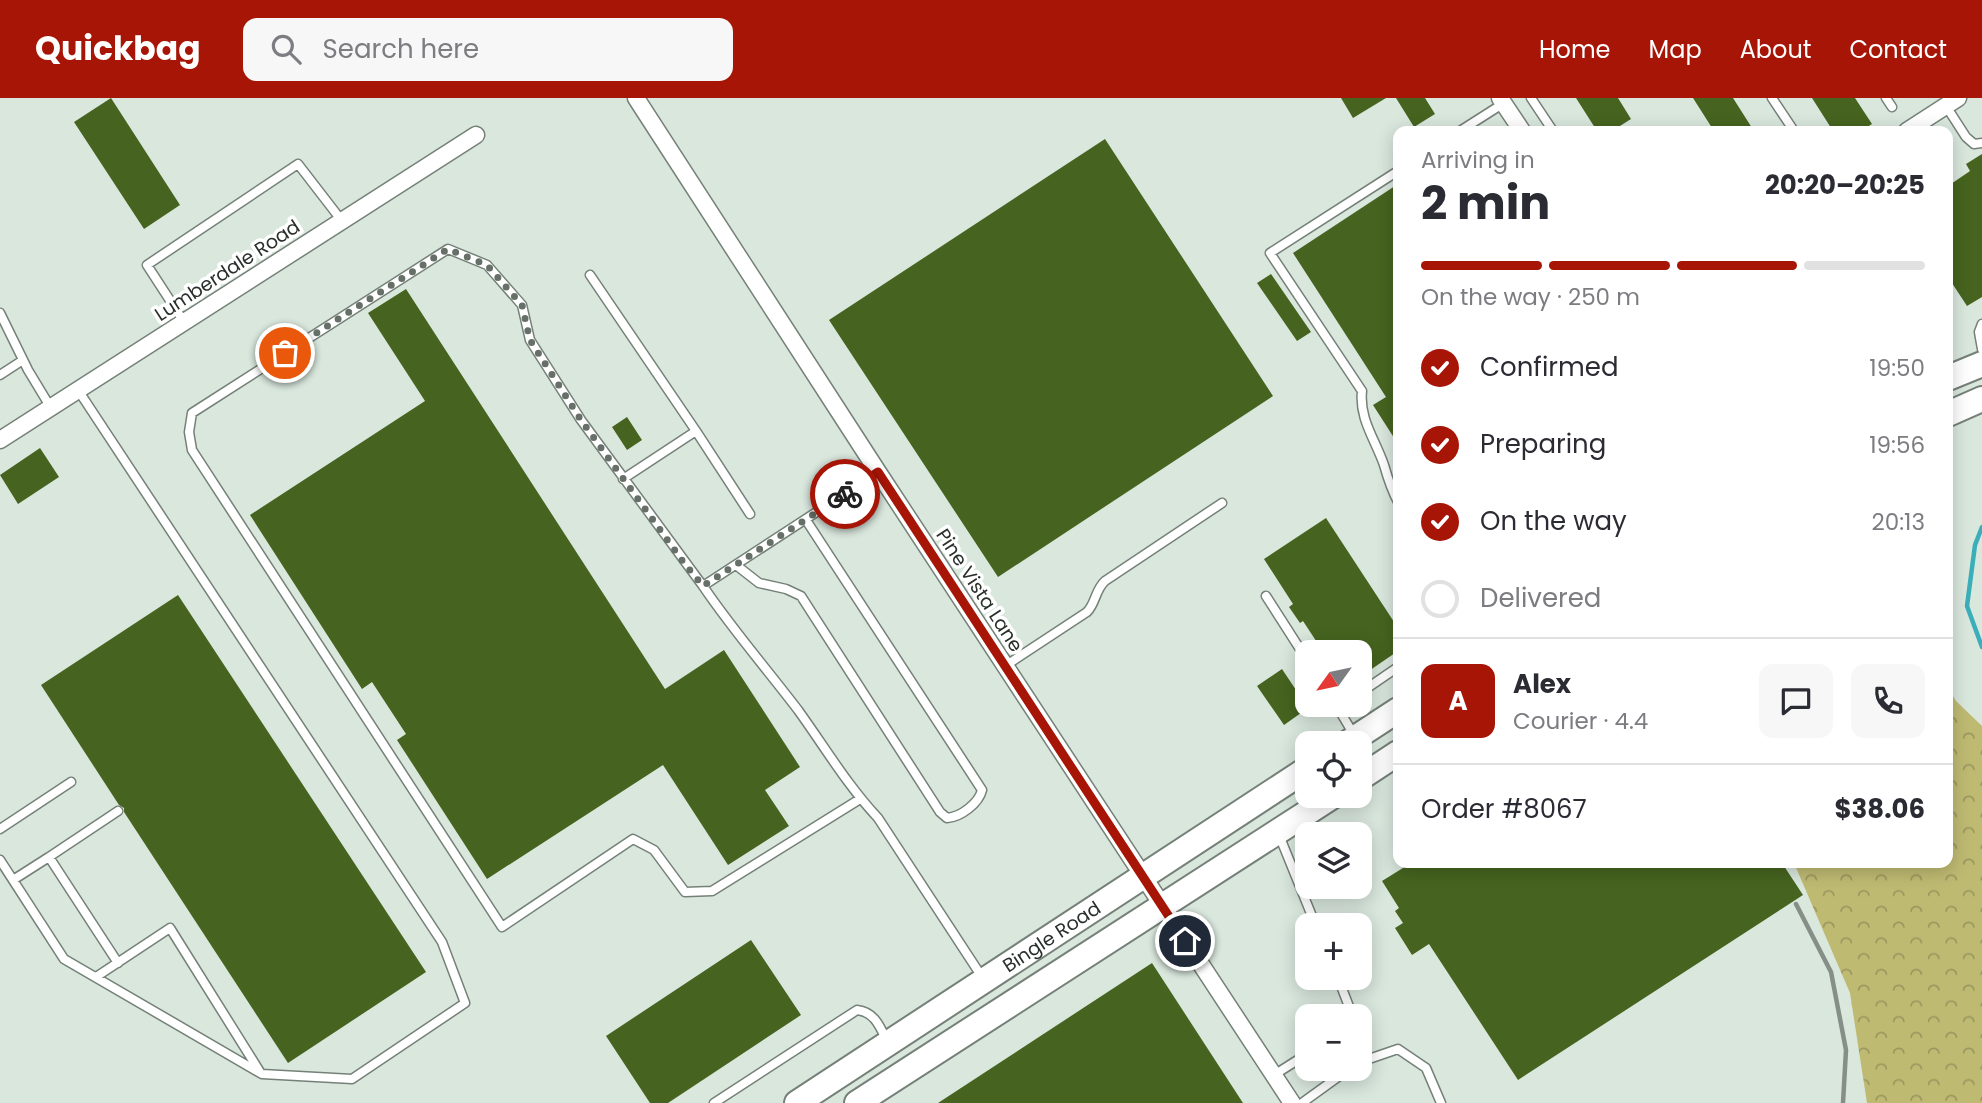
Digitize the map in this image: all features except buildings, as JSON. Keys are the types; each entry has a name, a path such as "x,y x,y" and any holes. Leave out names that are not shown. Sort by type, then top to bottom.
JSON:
{"main road":[{"path":"1953,376 1982,364"},
{"path":"1953,412 1982,399"},
{"path":"1366,731 1393,712"},
{"path":"1372,770 1393,756"},
{"name":"Bingle Road","path":"797,1103 1295,777"},
{"name":"Bingle Road","path":"857,1103 1315,808"},
{"path":"888,1044 906,1071"}],"street":[{"name":"Pine Vista Lane","path":"636,98 1292,1103"},
{"path":"1502,101 1519,126"},
{"path":"1915,126 1952,102"},
{"name":"Lumberdale Road","path":"0,440 476,135"}],"lane":[{"path":"1531,98 1550,126"},
{"path":"1772,98 1791,126"},
{"path":"1886,98 1892,107"},
{"path":"1468,126 1502,101"},
{"path":"1952,102 1966,137 1974,144 1982,143"},
{"path":"184,322 147,265 298,164 342,221"},
{"path":"1393,174 1270,253 1362,391 1363,417 1393,493"},
{"path":"860,799 712,891 684,892 654,850 633,839 502,927 192,450 189,432 192,412 448,249 487,265 522,305 530,340 581,420 717,608 798,710 860,799 878,818 984,981"},
{"path":"590,275 750,514"},
{"path":"0,313 51,408"},
{"path":"1982,324 1979,332 1982,349"},
{"path":"0,375 23,360"},
{"path":"0,860 64,959 262,1074 352,1079 465,1003 442,942 78,390"},
{"path":"623,479 696,431"},
{"path":"703,586 878,472"},
{"path":"1005,666 1087,611 1098,587 1105,581 1222,503"},
{"path":"736,565 759,583 786,589 801,596 940,812 947,818 952,818 966,810 976,803 982,790 806,520"},
{"path":"1266,596 1295,641"},
{"path":"1372,685 1393,670"},
{"path":"0,829 71,782"},
{"path":"13,880 118,811"},
{"path":"1278,832 1311,913"},
{"path":"49,857 118,963"},
{"path":"96,978 170,928 262,1074"},
{"path":"714,1103 857,1010 874,1016 888,1044"},
{"path":"1372,1058 1398,1049 1426,1068 1441,1103"},
{"path":"1274,1075 1295,1062"},
{"path":"1302,1103 1332,1081"}],"green space":[{"path":"1953,696 1982,726 1982,1103 1867,1103 1850,993 1796,868 1953,868"}],"waterway":[{"path":"1982,527 1975,545 1967,606 1982,647"}],"railway":[{"path":"1796,904 1831,972 1846,1050 1843,1103"}],"way so far":[{"path":"285,353 448,249 487,265 522,305 530,340 568,400 703,586 845,494"}],"route":[{"path":"845,494 878,472 1185,941"}]}
